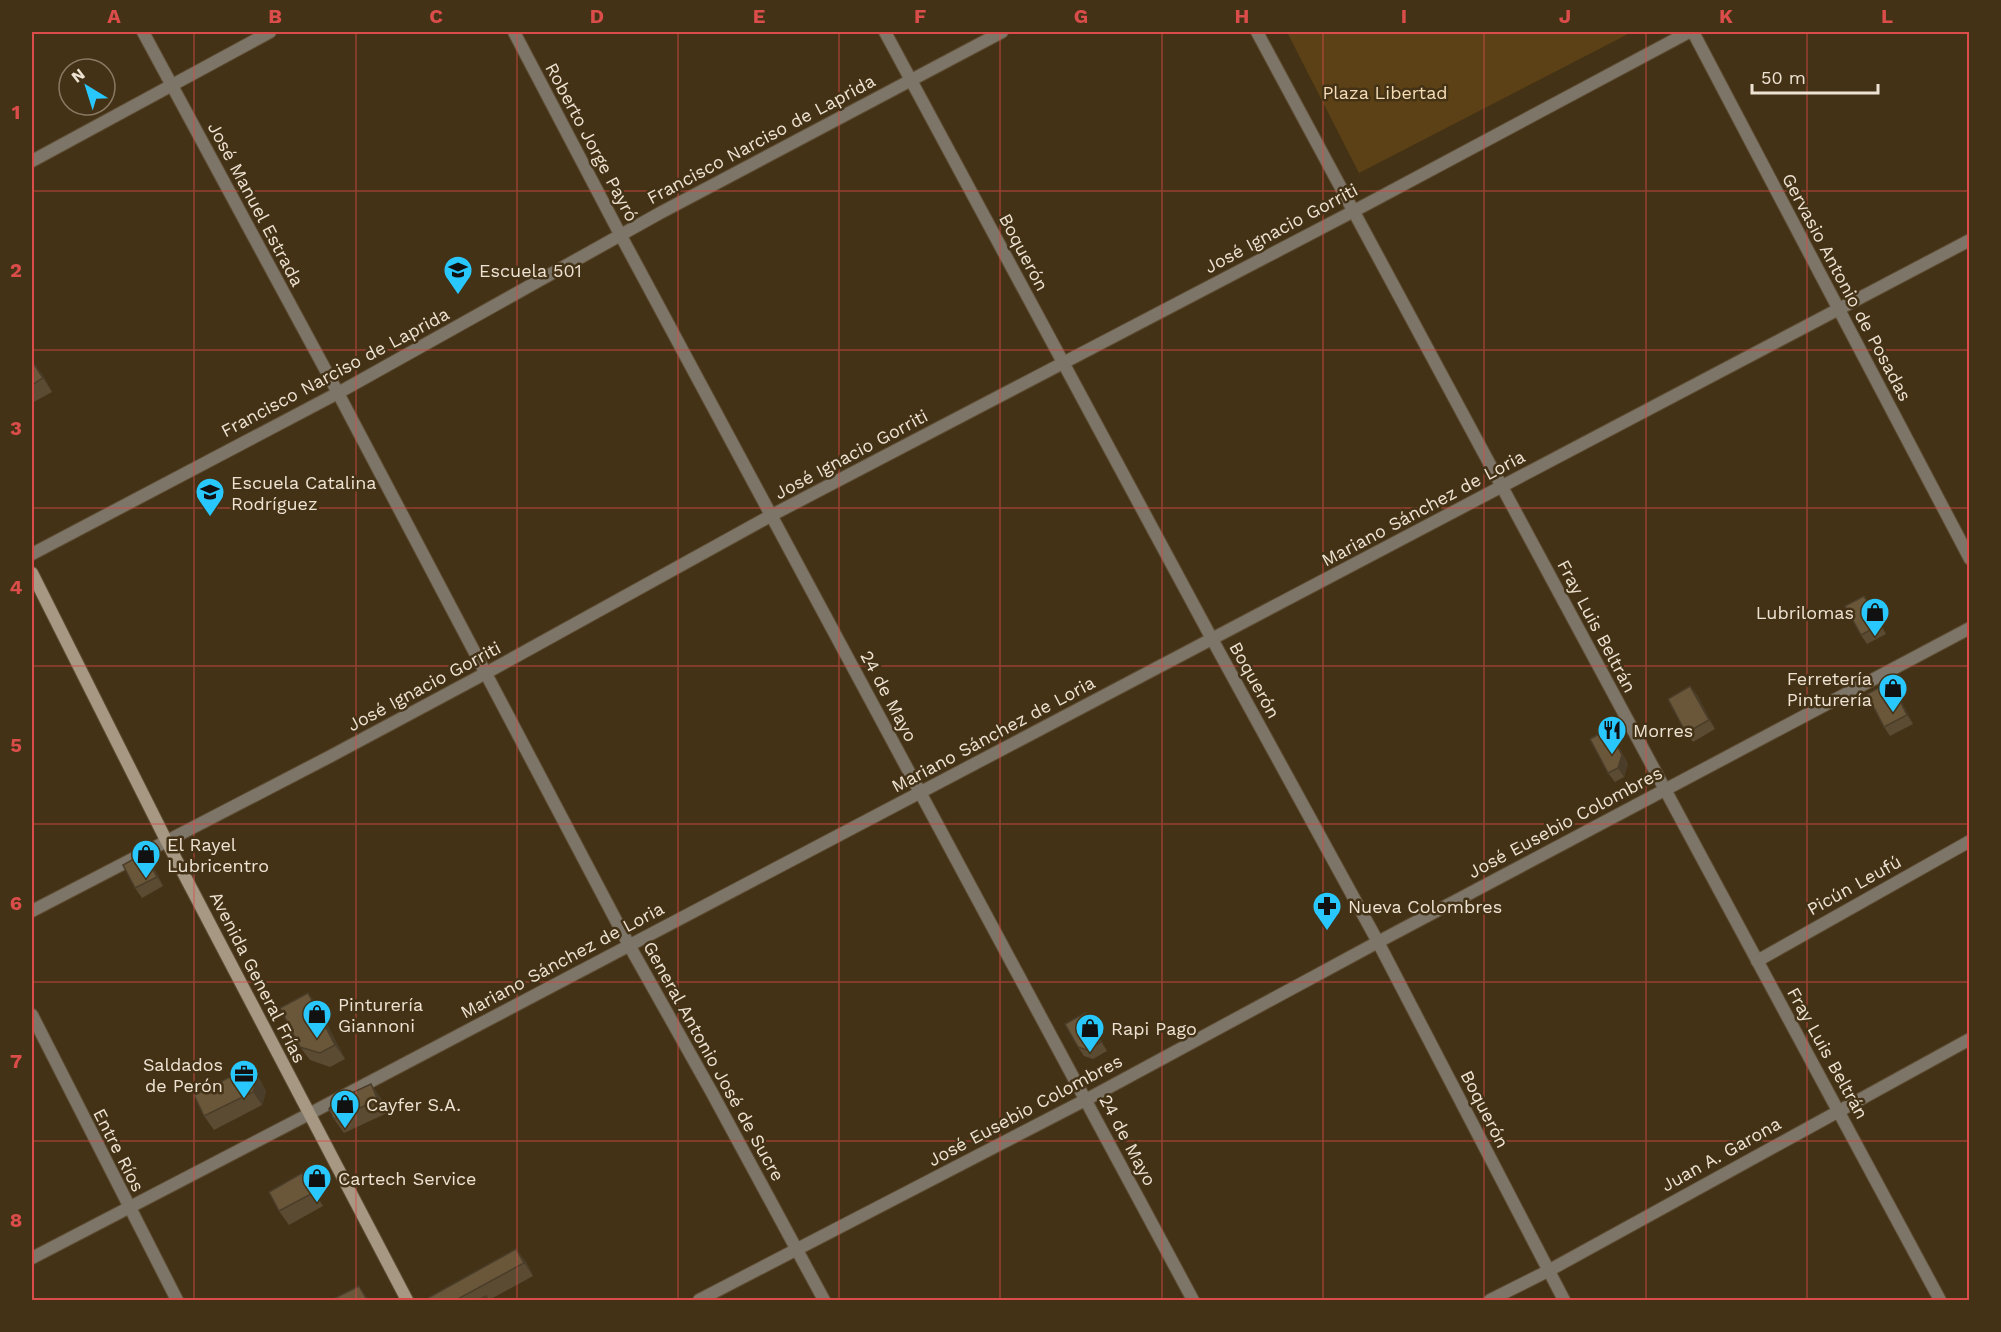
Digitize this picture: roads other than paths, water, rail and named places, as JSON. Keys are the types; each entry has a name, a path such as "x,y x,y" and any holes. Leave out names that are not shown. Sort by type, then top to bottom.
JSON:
{"main road":[{"name":"Avenida General Frías","path":"32,573 167,842 407,1300"}],"street":[{"name":"José Manuel Estrada","path":"143,32 338,393"},
{"path":"32,161 270,32"},
{"name":"Roberto Jorge Payró","path":"514,32 621,236"},
{"name":"Boquerón","path":"885,32 1378,942 1564,1300"},
{"name":"Francisco Narciso de Laprida","path":"32,554 338,393 621,236 910,79 1002,32"},
{"name":"Fray Luis Beltrán","path":"1257,32 1940,1300"},
{"name":"José Ignacio Gorriti","path":"32,911 486,673 772,515 1691,32"},
{"name":"Gervasio Antonio de Posadas","path":"1691,32 1970,559"},
{"name":"24 de Mayo","path":"621,236 1193,1300"},
{"name":"Mariano Sánchez de Loria","path":"32,1258 1970,240"},
{"name":"General Antonio José de Sucre","path":"338,393 629,945 824,1300"},
{"name":"José Eusebio Colombres","path":"699,1300 1086,1099 1970,628"},
{"name":"Picún Leufú","path":"1757,961 1970,841"},
{"name":"Entre Ríos","path":"32,1015 177,1300"},
{"name":"Juan A. Garona","path":"1490,1300 1548,1271 1970,1039"}],"place":[{"name":"Escuela 501","path":"458,296"},
{"name":"Escuela Catalina Rodríguez","path":"210,518"},
{"name":"Lubrilomas","path":"1875,638"},
{"name":"Ferretería Pinturería","path":"1893,714"},
{"name":"Morres","path":"1612,756"},
{"name":"El Rayel Lubricentro","path":"146,880"},
{"name":"Nueva Colombres","path":"1327,932"},
{"name":"Pinturería Giannoni","path":"317,1040"},
{"name":"Rapi Pago","path":"1090,1054"},
{"name":"Saldados de Perón","path":"244,1100"},
{"name":"Cayfer S.A.","path":"345,1130"},
{"name":"Cartech Service","path":"317,1204"}],"park label":[{"name":"Plaza Libertad","path":"1385,92"}]}
